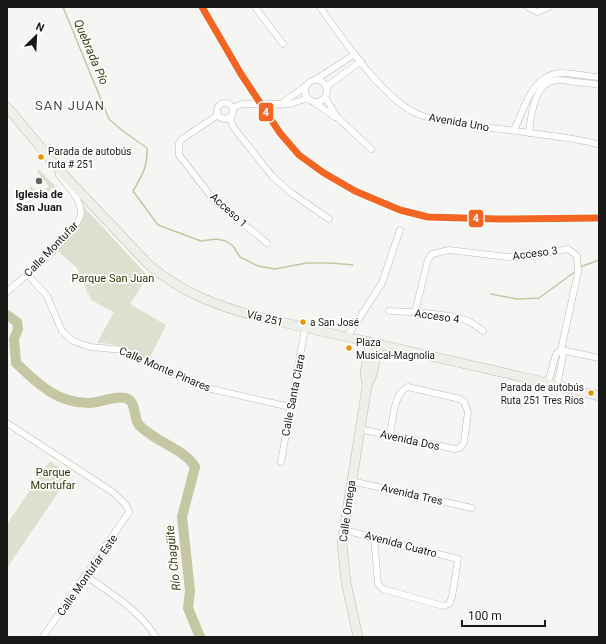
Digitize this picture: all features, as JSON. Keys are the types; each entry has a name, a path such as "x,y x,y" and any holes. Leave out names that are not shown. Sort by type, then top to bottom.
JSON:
{"main road":[{"name":"Vía 251","path":"7,106 34,142 148,264 162,276 218,306 305,328 553,384 599,396"},
{"name":"Calle Omega","path":"358,637 343,564 342,548 359,429 367,386 372,375 375,343"}],"street":[{"path":"255,7 283,44"},
{"path":"320,8 329,7"},
{"path":"528,7 537,12 549,7"},
{"name":"Avenida Uno","path":"320,8 382,88 403,106 418,114 440,121 514,130 598,144"},
{"path":"280,105 307,85 355,54"},
{"path":"326,88 361,61"},
{"path":"514,130 528,97 532,90 540,82 561,73 599,77"},
{"path":"575,82 577,75"},
{"path":"315,80 324,84 326,88 325,97 337,117 371,149"},
{"path":"529,133 531,112 535,100 542,88 551,81 558,80 599,85"},
{"path":"307,85 306,94 310,100 323,110 337,117"},
{"path":"232,108 242,104 280,105 310,100 317,102 325,97"},
{"path":"528,97 535,100"},
{"path":"230,118 223,119 218,115 218,108 223,103 227,103 232,108 232,115 230,118 233,127 272,176 290,192 329,219"},
{"name":"Acceso 1","path":"218,115 182,139 179,144 179,155 214,200 267,243"},
{"name":"Calle Montufar","path":"7,292 73,229 80,219 81,214 80,207 75,197 34,142"},
{"path":"347,337 382,284 400,230"},
{"name":"Acceso 3","path":"415,312 428,260 432,254 438,251 449,250 508,257 532,256 568,249 577,256 578,272 561,350"},
{"name":"Calle Monte Pinares","path":"27,274 47,296 62,331 73,341 90,347 124,350 177,376 207,388 290,408"},
{"name":"Acceso 4","path":"389,311 415,312 460,318 470,322 483,331"},
{"name":"Calle Santa Clara","path":"280,462 305,328"},
{"path":"553,384 556,354 561,350 599,358"},
{"name":"Avenida Dos","path":"359,429 455,449 460,448 464,442 468,412 464,402 460,399 413,387 403,389 394,410 390,435"},
{"name":"Calle Montufar Este","path":"7,423 114,493 126,505 129,512 43,637"},
{"name":"Avenida Tres","path":"351,480 472,508"},
{"name":"Avenida Cuatro","path":"344,530 374,537 458,559 452,597 449,604 443,606 383,589 378,584 374,537"},
{"path":"86,576 134,610 148,623 156,637"}],"green space":[{"path":"39,170 55,186 39,200 29,189 31,186 39,195 49,186 37,172"},
{"name":"Parque San Juan","path":"82,205 148,276 130,304 166,325 149,359 111,344 97,343 114,312 91,300 77,268 58,251 82,221 84,216"},
{"name":"Parque Montufar","path":"50,461 70,475 7,568 7,524"}],"waterway":[{"name":"Quebrada Pío","path":"63,7 109,119 124,132 147,148 144,171 133,191 158,225 201,241 216,239 226,241 233,246 240,257 258,266 275,269 307,263 353,265"},
{"name":"Quebrada Pío","path":"580,267 599,260"},
{"name":"Quebrada Pío","path":"491,294 517,299 539,298 576,271"},
{"name":"Río Chagüite","path":"7,315 17,322 18,329 14,339 16,363 40,385 58,396 67,400 78,402 94,403 121,397 126,398 132,403 139,425 153,436 184,455 195,467 182,517 190,591 188,608 200,637"}],"rail line":[{"name":"4","path":"202,7 241,74 280,133 299,155 324,173 355,191 400,210 428,217 498,219 599,218"}],"place":[{"name":"Parada de autobús ruta # 251","path":"41,157"},
{"name":"Iglesia de San Juan","path":"39,181"},
{"name":"a San José","path":"303,322"},
{"name":"Plaza Musical-Magnolia","path":"349,348"},
{"name":"Parada de autobús Ruta 251 Tres Ríos","path":"591,393"}],"district":[{"name":"SAN JUAN","path":"70,105"}]}
